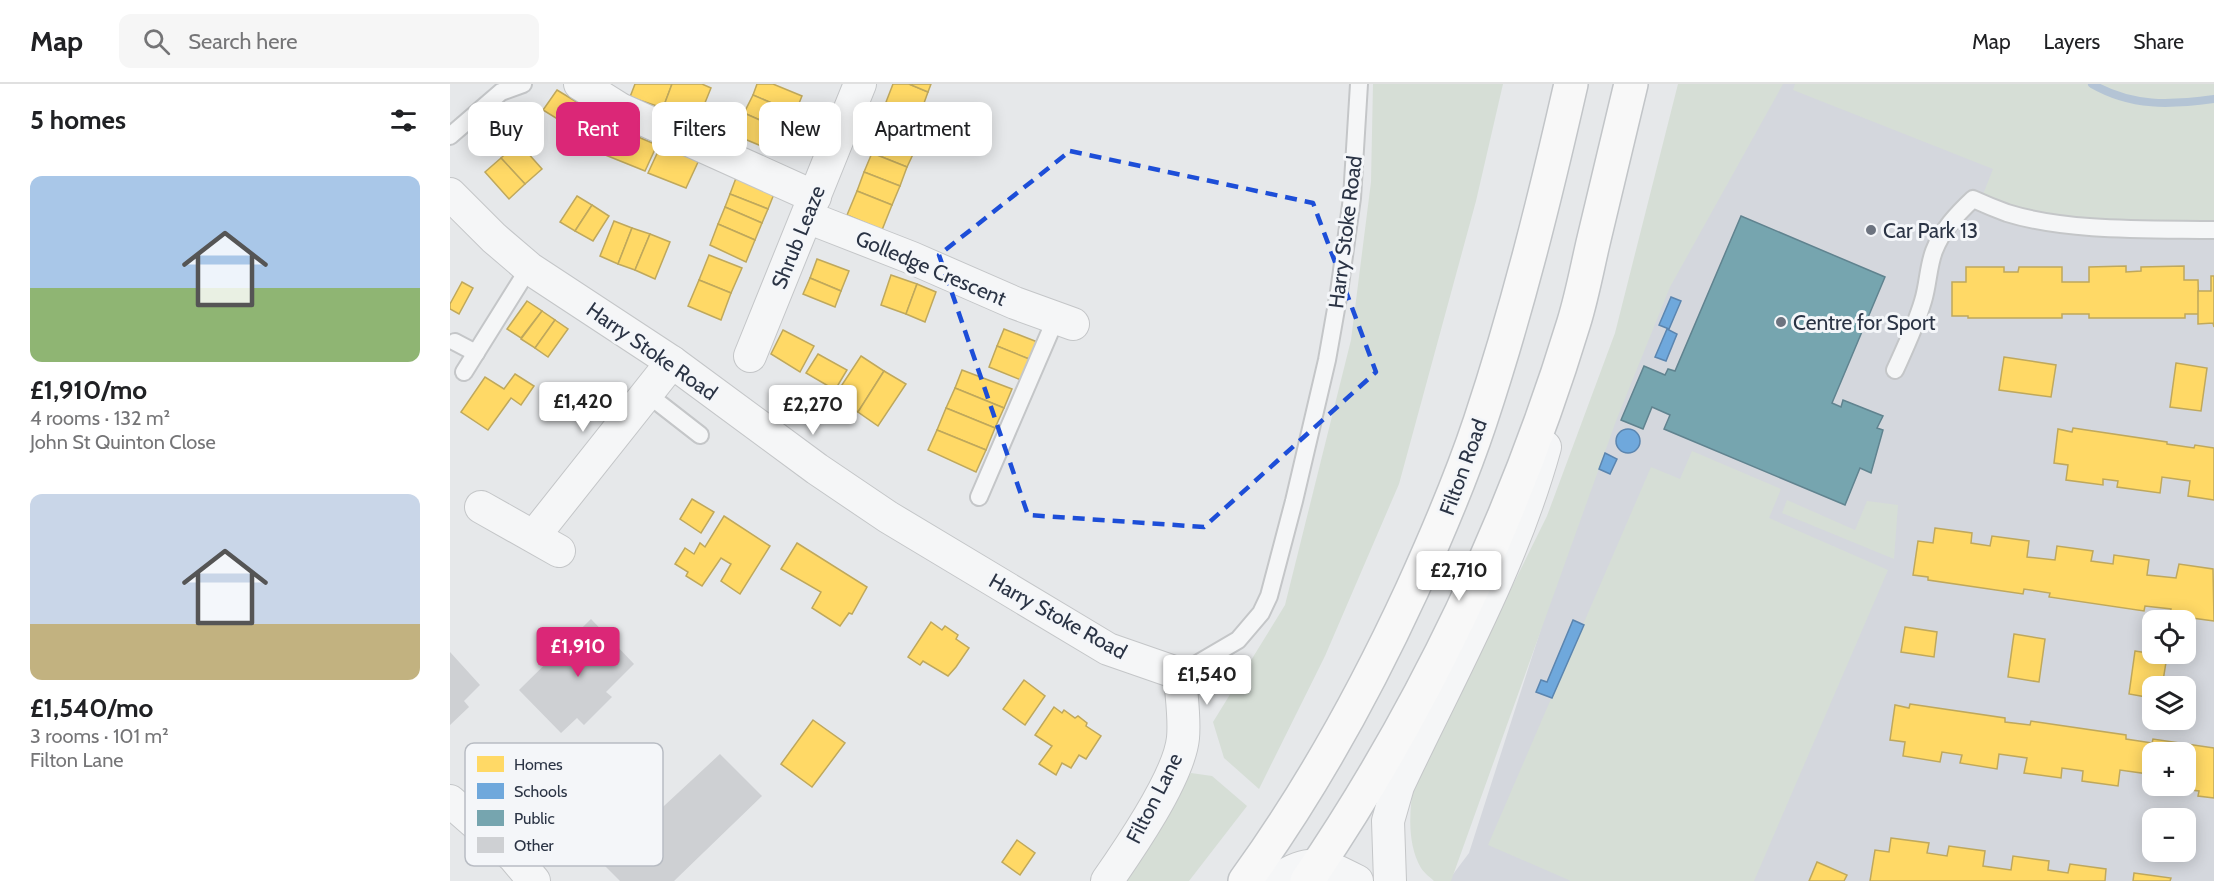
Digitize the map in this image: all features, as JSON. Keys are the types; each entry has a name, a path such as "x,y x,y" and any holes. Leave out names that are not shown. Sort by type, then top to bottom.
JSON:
{"main road":[{"name":"Filton Road","path":"1245,881 1327,756 1379,660 1441,527 1480,423 1520,294 1544,204 1571,84"},
{"path":"1544,204 1594,84"},
{"path":"1313,873 1379,767 1453,628 1533,443 1574,321 1631,84"}],"street":[{"name":"Golledge Crescent","path":"580,84 620,109 912,258 1015,303 1064,321"},
{"name":"Shrub Leaze","path":"750,356 860,84"},
{"name":"Harry Stoke Road","path":"450,194 494,238 529,268 672,362 817,470 888,517 1108,649 1180,674"},
{"path":"1390,881 1387,838 1392,803 1516,536 1552,423 1574,321"},
{"path":"481,507 547,544 646,393 672,362"},
{"name":"Filton Lane","path":"1107,881 1162,792 1179,755 1184,722 1180,674"},
{"path":"450,801 465,814"},
{"path":"520,866 528,879"},
{"path":"1276,881 1300,866 1313,873 1357,881"}],"lane":[{"path":"450,136 501,92 524,84"},
{"name":"Harry Stoke Road","path":"1180,674 1238,640 1261,613 1269,596 1294,501 1335,315 1352,198 1359,84"},
{"path":"1895,370 1919,314 1927,289 1934,252 1940,237 1960,211 1973,199 2017,215 2073,225 2214,230"},
{"path":"464,372 529,268"},
{"name":"Golledge Crescent","path":"979,497 1064,321"},
{"path":"455,342 476,353"},
{"path":"646,393 700,435"}],"highlighted area":[{"path":"1070,151 1313,203 1376,372 1204,527 1028,515 939,255"}],"shaded area":[{"path":"1373,84 1503,84 1476,201 1399,484 1325,656 1259,789 1224,758 1213,722 1285,605 1351,340 1371,182"},
{"path":"1678,84 1783,84 1670,287 1616,421 1451,881 1434,881 1421,868 1413,848 1410,816 1414,785 1547,516 1615,333"},
{"path":"1704,84 2214,84 2214,881 1448,881 1469,853 1608,420"},
{"path":"1795,84 2214,84 2214,230 2122,227 1980,202 1993,169 1793,90"},
{"path":"1692,451 1781,489 1769,518 1888,570 1754,881 1571,881 1488,845 1651,467 1680,479"},
{"path":"1787,500 1855,530 1867,501 1898,505 1894,559 1782,513"},
{"path":"1191,773 1212,776 1247,806 1189,881 1122,881"}],"building: Homes":[{"path":"635,84 672,84 665,102 652,102 652,104 630,97"},
{"path":"672,84 702,84 711,88 705,102 665,102"},
{"path":"757,84 773,84 802,96 800,102 769,102 753,95"},
{"path":"893,84 909,84 928,92 924,102 886,102"},
{"path":"909,84 931,84 928,92"},
{"path":"557,90 577,102 556,102 556,118 544,109"},
{"path":"753,95 769,102 759,102 759,120 747,114 747,107"},
{"path":"747,114 759,120 759,145 747,140"},
{"path":"640,138 652,143 652,156 645,171 608,156 640,156"},
{"path":"503,156 530,156 542,169 525,184 501,158"},
{"path":"656,156 689,156 699,160 686,188 648,173"},
{"path":"871,156 880,156 907,167 900,186 864,172"},
{"path":"880,156 912,156 907,167"},
{"path":"501,158 525,184 509,199 485,172"},
{"path":"864,172 900,186 892,205 857,191"},
{"path":"736,178 774,194 768,209 730,194"},
{"path":"857,191 892,205 882,230 847,215"},
{"path":"730,194 768,209 762,223 725,207"},
{"path":"577,196 592,205 575,231 560,222"},
{"path":"592,205 609,216 593,241 575,231"},
{"path":"725,207 762,223 755,240 718,224"},
{"path":"614,221 632,228 618,264 600,256"},
{"path":"718,224 755,240 746,262 710,245"},
{"path":"632,228 650,234 635,270 618,264"},
{"path":"650,234 670,242 655,279 635,270"},
{"path":"709,255 742,268 731,293 699,280"},
{"path":"817,259 849,271 841,291 810,278"},
{"path":"2126,266 2126,272 2141,271 2141,267 2184,266 2184,280 2198,280 2199,314 2185,314 2185,318 2089,318 2089,314 2062,314 2062,318 1952,316 1952,282 1966,282 1966,267 2004,267 2004,272 2018,272 2019,267 2062,267 2062,282 2089,282 2089,267"},
{"path":"891,275 917,284 906,314 881,305"},
{"path":"2211,276 2214,276 2214,327 2213,323 2198,324 2198,291 2211,291"},
{"path":"810,278 841,291 835,307 803,294"},
{"path":"699,280 731,293 721,320 688,306"},
{"path":"462,282 473,288 459,314 450,309 450,304"},
{"path":"917,284 936,292 925,322 906,314"},
{"path":"527,301 542,311 521,338 507,329"},
{"path":"542,311 555,320 535,348 521,339"},
{"path":"555,320 568,329 548,357 535,348"},
{"path":"1004,329 1040,343 1034,361 997,346"},
{"path":"783,330 814,346 800,372 771,354"},
{"path":"997,346 1034,361 1026,382 989,367"},
{"path":"818,354 847,370 835,390 806,373"},
{"path":"861,356 884,371 858,412 834,397"},
{"path":"2004,357 2056,365 2051,397 1999,390"},
{"path":"2176,363 2207,368 2201,411 2170,407"},
{"path":"962,370 1012,389 1004,408 955,388"},
{"path":"884,371 906,384 878,426 858,412"},
{"path":"515,374 534,386 521,405 511,398 488,430 461,412 485,377 504,389"},
{"path":"955,388 1004,408 995,428 946,408"},
{"path":"946,408 995,428 986,450 937,430"},
{"path":"2073,428 2194,448 2195,445 2214,448 2214,500 2188,496 2190,481 2162,477 2160,493 2117,487 2118,481 2103,479 2103,485 2066,480 2068,465 2054,463 2058,429 2072,432"},
{"path":"937,430 986,450 976,472 928,450"},
{"path":"692,499 714,512 701,533 680,519"},
{"path":"724,516 770,546 740,594 721,581 731,564 721,558 702,586 686,576 688,572 675,564 685,548 694,554 700,543 705,547"},
{"path":"1935,528 1972,533 1971,543 1990,546 1992,536 2029,541 2027,557 2055,560 2057,546 2093,551 2091,561 2113,564 2114,555 2149,560 2147,575 2176,578 2179,564 2213,569 2214,621 2196,619 2196,610 2171,610 2145,606 2142,611 2049,597 2050,593 2024,589 2023,594 1928,580 1928,577 1913,575 1918,541 1933,543"},
{"path":"797,543 867,587 852,614 849,613 840,626 812,608 821,592 781,569"},
{"path":"931,622 942,630 945,626 958,635 956,639 969,648 948,676 923,661 920,665 908,657"},
{"path":"1905,627 1937,632 1934,657 1901,652"},
{"path":"2014,634 2045,639 2039,682 2008,677"},
{"path":"2135,651 2142,652 2142,664 2166,664 2164,676 2142,676 2142,696 2129,694"},
{"path":"1024,680 1045,696 1025,725 1003,709"},
{"path":"1910,704 2005,718 2005,722 2030,725 2031,721 2126,735 2126,739 2146,742 2142,742 2142,773 2120,770 2118,786 2082,781 2083,771 2062,768 2061,778 2024,773 2027,758 1999,754 1997,769 1960,763 1962,755 1942,752 1940,762 1903,756 1905,742 1890,740 1895,705 1909,708"},
{"path":"1054,707 1062,713 1064,710 1075,718 1078,716 1087,723 1086,726 1101,736 1086,759 1079,755 1071,768 1062,763 1056,775 1039,764 1052,746 1035,735"},
{"path":"813,720 845,743 812,787 781,764"},
{"path":"2153,739 2173,742 2152,742"},
{"path":"2196,745 2214,748 2214,798 2198,796 2199,791 2196,791"},
{"path":"1891,838 1929,843 1927,853 1947,856 1949,846 1985,851 1983,866 2011,870 2013,856 2049,861 2048,870 2068,873 2070,864 2106,869 2105,881 1870,881 1875,850 1889,852"},
{"path":"1017,840 1035,853 1020,875 1002,862"},
{"path":"1817,862 1847,875 1844,881 1809,881"},
{"path":"2134,873 2171,878 2170,881 2133,881"}],"building: Schools":[{"path":"1671,297 1681,301 1669,329 1659,325"},
{"path":"1667,329 1677,334 1666,361 1655,357"},
{"path":"1628,429 1633,430 1639,436 1639,446 1633,452 1628,453 1623,452 1617,446 1616,441 1617,436 1623,430"},
{"path":"1605,453 1617,459 1610,474 1599,469"},
{"path":"1573,620 1584,625 1552,698 1536,692 1541,680 1547,682"}],"building: Public":[{"name":"Centre for Sport","path":"1741,216 1885,277 1832,403 1841,407 1843,400 1883,416 1877,428 1883,430 1871,473 1860,468 1845,505 1664,429 1670,415 1652,407 1643,429 1621,420 1644,366 1665,375 1668,369 1675,371"}],"building: Other":[{"path":"591,619 634,664 606,692 612,697 584,725 577,718 561,733 519,690"},
{"path":"450,652 480,685 464,701 469,707 450,725"},
{"path":"720,754 762,796 674,881 620,881 605,866 663,866 663,807"}],"waterway":[{"path":"2092,84 2122,97 2152,102 2214,99"}],"place":[{"name":"Car Park 13","path":"1871,230"},
{"name":"Centre for Sport","path":"1781,322"}]}
